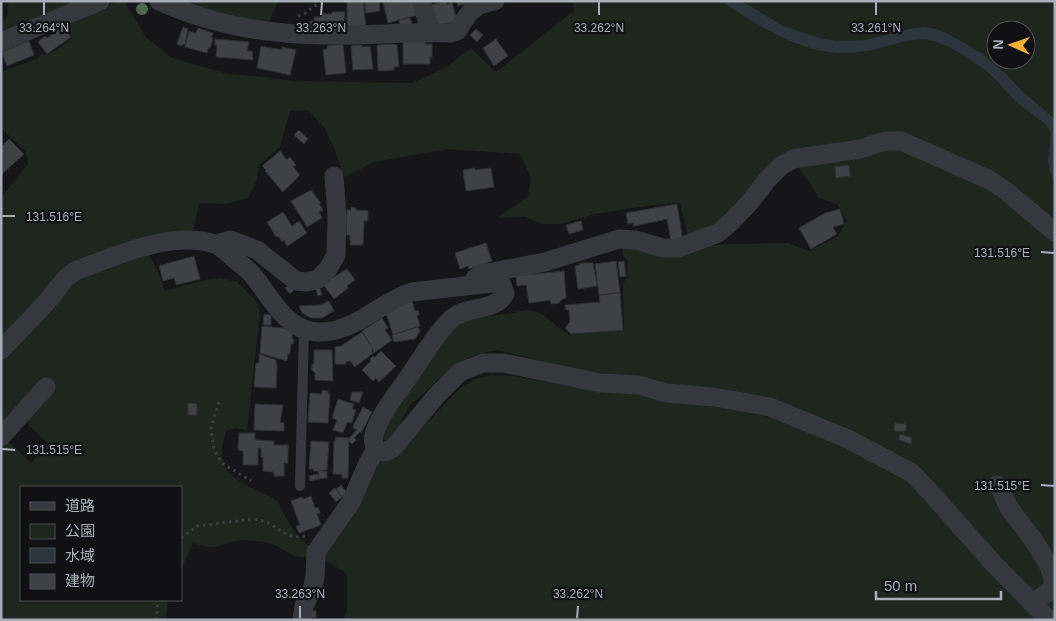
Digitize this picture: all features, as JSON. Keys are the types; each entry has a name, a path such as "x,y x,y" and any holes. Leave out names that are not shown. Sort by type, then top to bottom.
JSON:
{"street":[{"path":"1,42 100,1"},
{"path":"159,1 209,20 246,29 334,36 430,32 450,33 457,31 468,12 476,6 495,1"},
{"path":"421,1 430,32"},
{"path":"457,287 482,274 545,262 619,239 636,240 662,248 678,248 718,233 750,202 780,166 793,159 860,149 886,141 901,141 990,180 1055,232"},
{"path":"1,350 45,304 65,279 75,271 169,241 198,240 217,244 231,240 256,250 296,281 307,282 318,279 328,269 336,255 337,216 334,176"},
{"path":"217,244 250,272 296,326 304,330 318,332 340,330 400,296 412,292 492,283 502,284 505,294 502,300 460,312 451,319 432,342 390,404 375,432 373,442 376,449 384,452 393,448 437,395 460,372 484,363 503,363 600,383 639,385 666,392 714,397 770,407 848,439 912,473 932,492 993,563 1049,620"},
{"path":"1,437 46,388"},
{"path":"302,620 304,606 312,590 315,577 316,552 351,502 376,449"},
{"path":"998,485 1002,489 1008,506 1037,542 1052,570 1052,585 1048,591 1032,602"}],"lane":[{"path":"300,486 304,330"}],"path":[{"path":"219,402 211,428 214,450 222,463 251,481"},
{"path":"182,537 197,526 253,519 270,523 292,538 314,534 334,526"},
{"path":"156,620 158,601"}],"green space":[{"path":"10,1 83,1 1,37 1,23 7,16 7,7"},
{"path":"119,1 124,1 146,37 172,58 228,74 293,81 412,83 445,68 471,48 496,72 574,11 573,1 1055,1 1055,227 911,140 891,131 881,137 802,152 732,216 689,240 680,203 594,214 562,224 542,224 525,217 497,218 528,196 531,178 520,154 447,149 374,162 345,177 324,127 308,110 290,111 280,147 259,165 257,180 248,198 226,204 199,203 192,235 77,265 1,340 1,198 28,164 26,152 1,127 1,72 38,58 41,53 48,55 72,39 68,21"},
{"path":"175,1 278,2 269,21 254,24"},
{"path":"885,145 965,171 1055,236 1055,614 855,434 603,377 498,350 478,354 452,368 409,407 391,438 382,440 383,429 426,361 464,317 502,315 528,310 541,314 569,335 624,330 623,283 627,277 628,261 622,254 623,244 694,247 788,243 809,251 838,236 847,221 838,205 818,197 796,162"},
{"path":"147,252 159,273 165,291 205,280 221,278 237,282 257,302 260,313 247,430 236,428 226,431 222,454 223,463 232,476 277,501 295,532 311,547 307,556 298,557 274,544 260,541 235,541 212,547 193,543 182,567 182,486 20,486 20,601 168,601 166,620 1,620 1,443 8,441 31,463 48,444 29,426 28,414 1,432 1,357 72,280"},
{"path":"491,375 515,376 593,391 629,393 690,402 765,416 796,426 855,453 911,483 998,581 1038,620 343,620 347,612 347,574 319,556 372,463 386,460 401,451 459,389 475,379"}],"water":[{"path":"720,1 742,1 783,26 819,38 836,41 866,40 924,27 936,29 950,35 983,54 986,57 986,70 1001,70 1022,91 1055,119 1055,180 1051,173 1048,159 1050,132 1048,127 1015,101 986,71 956,51 933,41 916,40 866,51 845,53 826,51 807,47 789,40 754,22"}],"building":[{"path":"347,1 363,1 366,28 347,29"},
{"path":"364,1 379,1 380,11 366,13"},
{"path":"413,1 417,15 388,23 383,2"},
{"path":"446,1 447,4 452,2 457,21 436,26 431,5"},
{"path":"457,1 472,1 472,2 458,6"},
{"path":"332,12 345,12 344,29 310,29 310,21 314,21 314,17 322,17 322,14 332,14"},
{"path":"410,18 412,24 400,26 399,20"},
{"path":"183,27 188,29 185,44 182,46 177,44"},
{"path":"61,28 62,30 65,28 71,37 47,54 38,42"},
{"path":"198,28 213,33 207,53 185,47 189,31 196,33"},
{"path":"476,29 483,35 477,42 470,35"},
{"path":"215,39 249,42 247,51 252,51 253,60 216,57 217,45 215,45"},
{"path":"496,39 508,56 494,66 483,48"},
{"path":"29,41 34,55 7,66 2,52"},
{"path":"403,41 425,41 425,44 432,44 430,64 403,64"},
{"path":"343,44 346,73 326,75 323,50 327,49 327,46"},
{"path":"362,45 362,47 370,46 373,69 353,70 351,46"},
{"path":"377,45 397,45 399,67 394,67 394,70 378,71"},
{"path":"261,46 282,50 282,47 296,50 290,75 257,68"},
{"path":"299,130 308,139 304,144 294,135"},
{"path":"9,139 24,154 1,175 1,147"},
{"path":"280,151 287,160 290,157 296,165 293,167 300,175 283,192 262,166"},
{"path":"849,165 850,176 836,178 835,167"},
{"path":"475,168 475,170 491,168 494,187 466,191 463,170"},
{"path":"311,190 321,203 319,204 323,210 319,212 322,218 307,227 291,201"},
{"path":"677,204 681,239 671,241 667,219 634,226 633,223 628,224 626,213"},
{"path":"351,207 356,208 356,210 368,211 368,221 364,221 363,245 350,245 350,235 346,235 347,210 351,210"},
{"path":"840,209 844,224 833,227 837,234 811,249 799,228 825,213"},
{"path":"283,212 292,226 299,221 307,233 287,246 284,240 282,242 278,236 276,237 267,222"},
{"path":"581,221 583,230 569,234 566,225"},
{"path":"486,243 492,261 469,269 468,266 460,269 455,253"},
{"path":"194,256 200,279 176,285 174,278 163,281 159,266"},
{"path":"616,261 620,293 599,295 595,264"},
{"path":"624,261 626,276 620,277 618,262"},
{"path":"580,263 593,263 597,286 578,289 575,266 580,265"},
{"path":"347,269 355,280 334,299 323,284"},
{"path":"564,271 566,298 562,299 559,303 551,304 550,300 529,303 526,285 517,286 516,276"},
{"path":"289,285 293,291 290,294 285,288"},
{"path":"319,286 322,295 318,296 315,287"},
{"path":"620,293 623,330 571,334 565,328 570,322 569,310 566,310 565,305 600,302 599,295"},
{"path":"329,301 334,311 322,318 311,318 302,313 299,306 320,305"},
{"path":"412,301 415,311 418,310 419,315 417,316 420,326 393,335 385,309"},
{"path":"264,314 271,315 271,325 263,325"},
{"path":"382,318 388,328 385,330 392,340 374,353 362,331"},
{"path":"262,326 293,329 292,339 294,339 287,361 260,353"},
{"path":"418,327 420,331 415,339 394,342 392,335"},
{"path":"362,332 373,349 373,353 355,367 350,361 346,362 346,364 335,364 335,347 341,346"},
{"path":"314,350 332,350 333,381 315,380 315,373 312,370"},
{"path":"381,351 396,366 379,382 376,378 373,381 362,370 371,361 370,359 373,356 375,357"},
{"path":"259,354 276,360 276,388 254,387 256,363 259,363"},
{"path":"322,390 328,391 328,394 330,394 328,423 308,422 310,393 322,394"},
{"path":"352,392 363,392 359,403 350,400"},
{"path":"338,399 354,404 352,409 356,410 352,423 347,422 343,433 333,430 337,420 332,418"},
{"path":"188,403 197,404 197,415 188,415"},
{"path":"255,404 283,405 280,422 284,423 284,431 254,430"},
{"path":"363,407 372,412 361,433 354,438 356,440 352,444 349,438 357,430 353,428 354,424"},
{"path":"895,423 906,424 906,431 894,431"},
{"path":"239,433 255,433 255,440 274,441 274,445 288,445 288,463 284,463 284,476 274,476 274,472 263,471 261,448 258,448 258,465 243,465 243,451 238,450"},
{"path":"900,434 912,438 911,444 899,440"},
{"path":"336,437 349,438 348,478 342,478 342,474 333,474 334,441 336,441"},
{"path":"311,441 329,442 327,470 313,471 314,469 309,469"},
{"path":"318,471 327,471 327,478 319,479"},
{"path":"318,474 319,479 310,481 309,476"},
{"path":"341,485 347,493 342,497 336,489"},
{"path":"335,488 342,497 336,502 329,493"},
{"path":"311,496 315,508 318,507 320,513 317,514 321,525 299,533 296,526 300,525 291,501"},
{"path":"307,610 316,611 316,618 307,617"}]}
